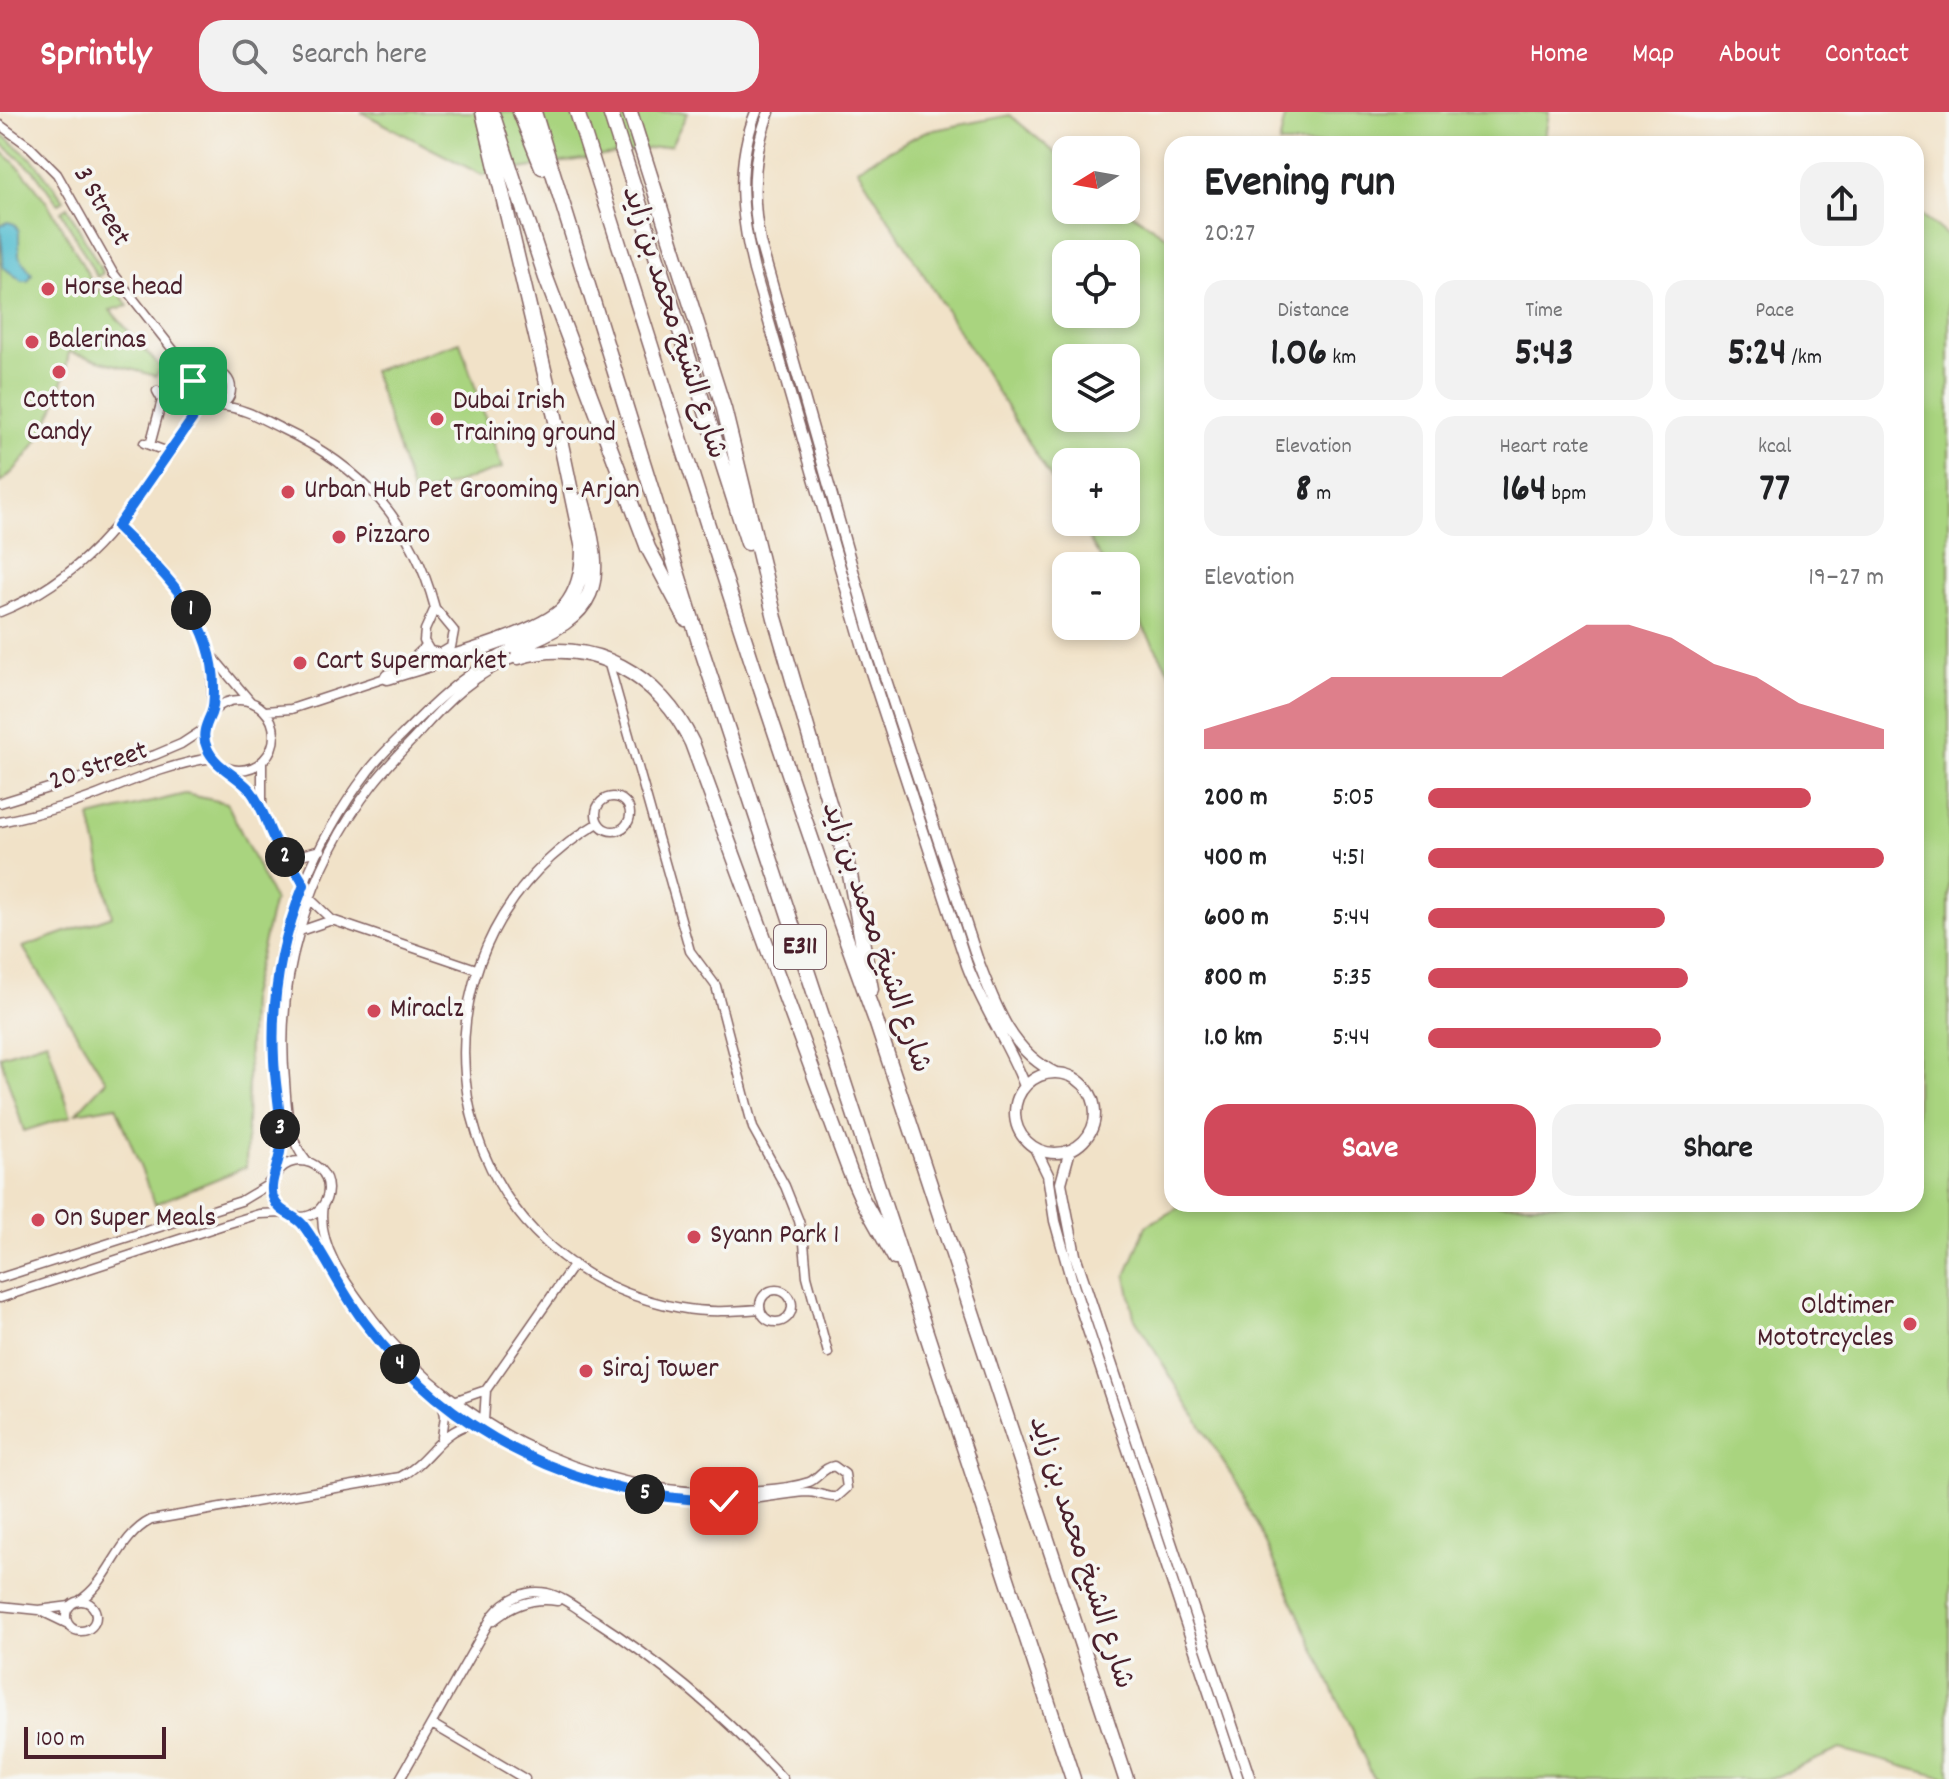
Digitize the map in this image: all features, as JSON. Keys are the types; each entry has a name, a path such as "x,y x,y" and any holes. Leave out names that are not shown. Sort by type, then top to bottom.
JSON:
{"highway":[{"path":"388,677 528,631 555,617 566,606 580,579 583,549 483,112"},
{"path":"491,112 546,278 648,548 699,642"},
{"path":"520,112 573,240"},
{"name":"E311","path":"534,112 699,642 1073,1779"},
{"name":"شارع الشيخ محمد بن زايد","path":"577,112 743,634 832,903 876,1021 1126,1779"},
{"path":"610,112 729,486 775,618"},
{"path":"630,112 724,409 775,618 854,892 876,1021"},
{"path":"640,112 678,261"},
{"path":"516,652 566,624 588,596 595,573 592,538 557,425"},
{"path":"516,652 564,651 595,655 607,660 653,687 685,727 855,1184 912,1286"}],"street":[{"path":"756,112 746,143 741,186 743,220 754,270 865,654 962,951 978,993 1010,1050 1025,1086"},
{"path":"769,112 754,172 753,200 760,242 871,634 977,958 994,1003 1009,1031 1035,1063 1082,1084 1094,1105 1087,1137 1070,1150 1047,1152 1035,1148"},
{"name":"3 Street","path":"0,125 29,146 57,174 113,273 181,360 195,386"},
{"name":"3 Street","path":"181,360 207,371"},
{"path":"0,612 34,596 67,574 117,527 193,418 197,397 195,386 199,377 207,371 216,370 224,374 231,384 231,394 246,411"},
{"path":"157,391 162,400 147,444 168,452"},
{"path":"193,418 217,406 231,394"},
{"path":"197,397 204,404 246,411 306,440 362,479 400,525 424,571 435,608 452,626 454,642 441,653 430,651 424,636 435,608"},
{"path":"117,527 175,585 198,621 212,656 250,701 265,711 274,731 274,743 262,763 238,771 226,768"},
{"path":"265,711 291,709 388,677 410,663 426,646"},
{"path":"284,1213 272,1196 281,1137 274,1058 274,1011 285,939 304,885 342,808 385,753 458,681 494,657 516,652"},
{"path":"307,1162 296,1146 289,1127 283,1063 291,964 309,898 352,815 398,755 453,697 516,652"},
{"path":"212,656 212,712 204,729 205,745 212,758 241,779 263,809 281,850 304,885"},
{"path":"607,660 690,951 716,986 753,1128 785,1186 802,1232 807,1276 828,1353"},
{"path":"212,712 236,700 250,701"},
{"name":"20 Street","path":"0,803 155,755 181,744 204,729"},
{"name":"20 Street","path":"0,822 109,790 172,766 212,758"},
{"path":"262,763 263,809"},
{"path":"619,798 628,805 630,817 624,827 613,831 598,823 596,811 602,801 619,798"},
{"path":"598,823 552,855 527,879 491,933 476,969 465,1015 463,1063 470,1110 485,1155 508,1197 538,1234 574,1264 619,1289 682,1308 721,1311 760,1309"},
{"path":"281,850 301,855 321,850"},
{"path":"309,898 332,920 476,969"},
{"path":"300,931 332,920"},
{"path":"1056,1073 1042,1075 1025,1086 1019,1096 1016,1120 1019,1131 1035,1148 1048,1175 1068,1271 1238,1779"},
{"path":"1070,1150 1061,1183 1075,1255 1250,1779"},
{"path":"0,1278 241,1201 254,1195 291,1162 307,1162 321,1169 328,1181 322,1224 326,1244 351,1288 405,1357 454,1401 484,1421 550,1457 592,1472 638,1483 709,1492 760,1490 807,1483 834,1466 845,1474 847,1488 837,1497 808,1492 746,1501 701,1501 648,1495 617,1489 556,1469 498,1441 443,1405 406,1370 364,1322 296,1217"},
{"path":"0,1298 259,1214 312,1215 323,1205"},
{"path":"484,1421 486,1390 574,1264"},
{"path":"772,1290 783,1291 791,1300 791,1312 783,1321 766,1319 760,1309 762,1297 772,1290"},
{"path":"454,1401 486,1390"},
{"path":"442,1438 443,1405"},
{"path":"0,1606 39,1610 70,1606 79,1601 98,1586 132,1533 151,1520 400,1477 414,1470 442,1438 471,1424"},
{"path":"39,1610 75,1630 85,1631 95,1622 98,1586"},
{"path":"400,1779 485,1631 502,1614 523,1603 547,1600 571,1605 698,1694 783,1779"},
{"path":"79,1601 91,1605 96,1613"},
{"path":"68,1624 66,1615 70,1606"},
{"path":"432,1724 525,1779"}],"green space":[{"path":"361,112 688,112 671,145 482,175"},
{"path":"1286,112 1549,112 1545,136 1281,136"},
{"path":"1010,115 1052,150 1052,224 1140,224 1140,219 1164,235 1164,662 1140,622 1140,552 1097,552 1087,536 1140,536 1140,448 1052,448 1052,480 857,168 924,132"},
{"path":"0,133 33,160 64,200 58,204 34,171 0,142"},
{"path":"0,150 44,198 98,292 113,283 128,306 110,310 161,368 156,376 69,352 61,389 46,424 26,456 0,483"},
{"path":"67,207 103,273 97,277 61,211"},
{"path":"1924,217 1949,237 1949,1779 1840,1749 1771,1779 1374,1779 1243,1494 1134,1317 1126,1276 1146,1226 1171,1212 1924,1212"},
{"name":"Dubai Irish Training ground","path":"460,342 502,468 414,497 373,371"},
{"path":"185,794 227,803 274,900 250,996 246,1167 155,1204 116,1106 76,1113 106,1081 23,947 112,916 90,817"},
{"path":"47,1041 71,1116 24,1131 0,1056"}],"water":[{"path":"8,222 15,224 19,231 19,256 32,274 28,281 22,281 3,267 0,225"}],"place":[{"name":"Horse head","path":"48,289"},
{"name":"Balerinas","path":"32,342"},
{"name":"Cotton Candy","path":"59,372"},
{"name":"Dubai Irish Training ground","path":"437,419"},
{"name":"Urban Hub Pet Grooming - Arjan","path":"288,492"},
{"name":"Pizzaro","path":"339,537"},
{"name":"Cart Supermarket","path":"300,663"},
{"name":"Miraclz","path":"374,1011"},
{"name":"On Super Meals","path":"38,1220"},
{"name":"Syann Park 1","path":"694,1237"},
{"name":"Oldtimer Mototrcycles","path":"1910,1324"},
{"name":"Siraj Tower","path":"586,1371"}],"route":[{"path":"193,381 197,397 193,418 117,527 175,585 198,621 212,656 214,674 212,712 204,729 205,745 212,758 241,779 253,793 263,809 273,837 304,885 288,929 277,980 274,1058 281,1148 272,1196 284,1213 296,1217 303,1225 343,1291 388,1352 443,1405 471,1424 526,1456 577,1477 648,1495 724,1501"}]}
